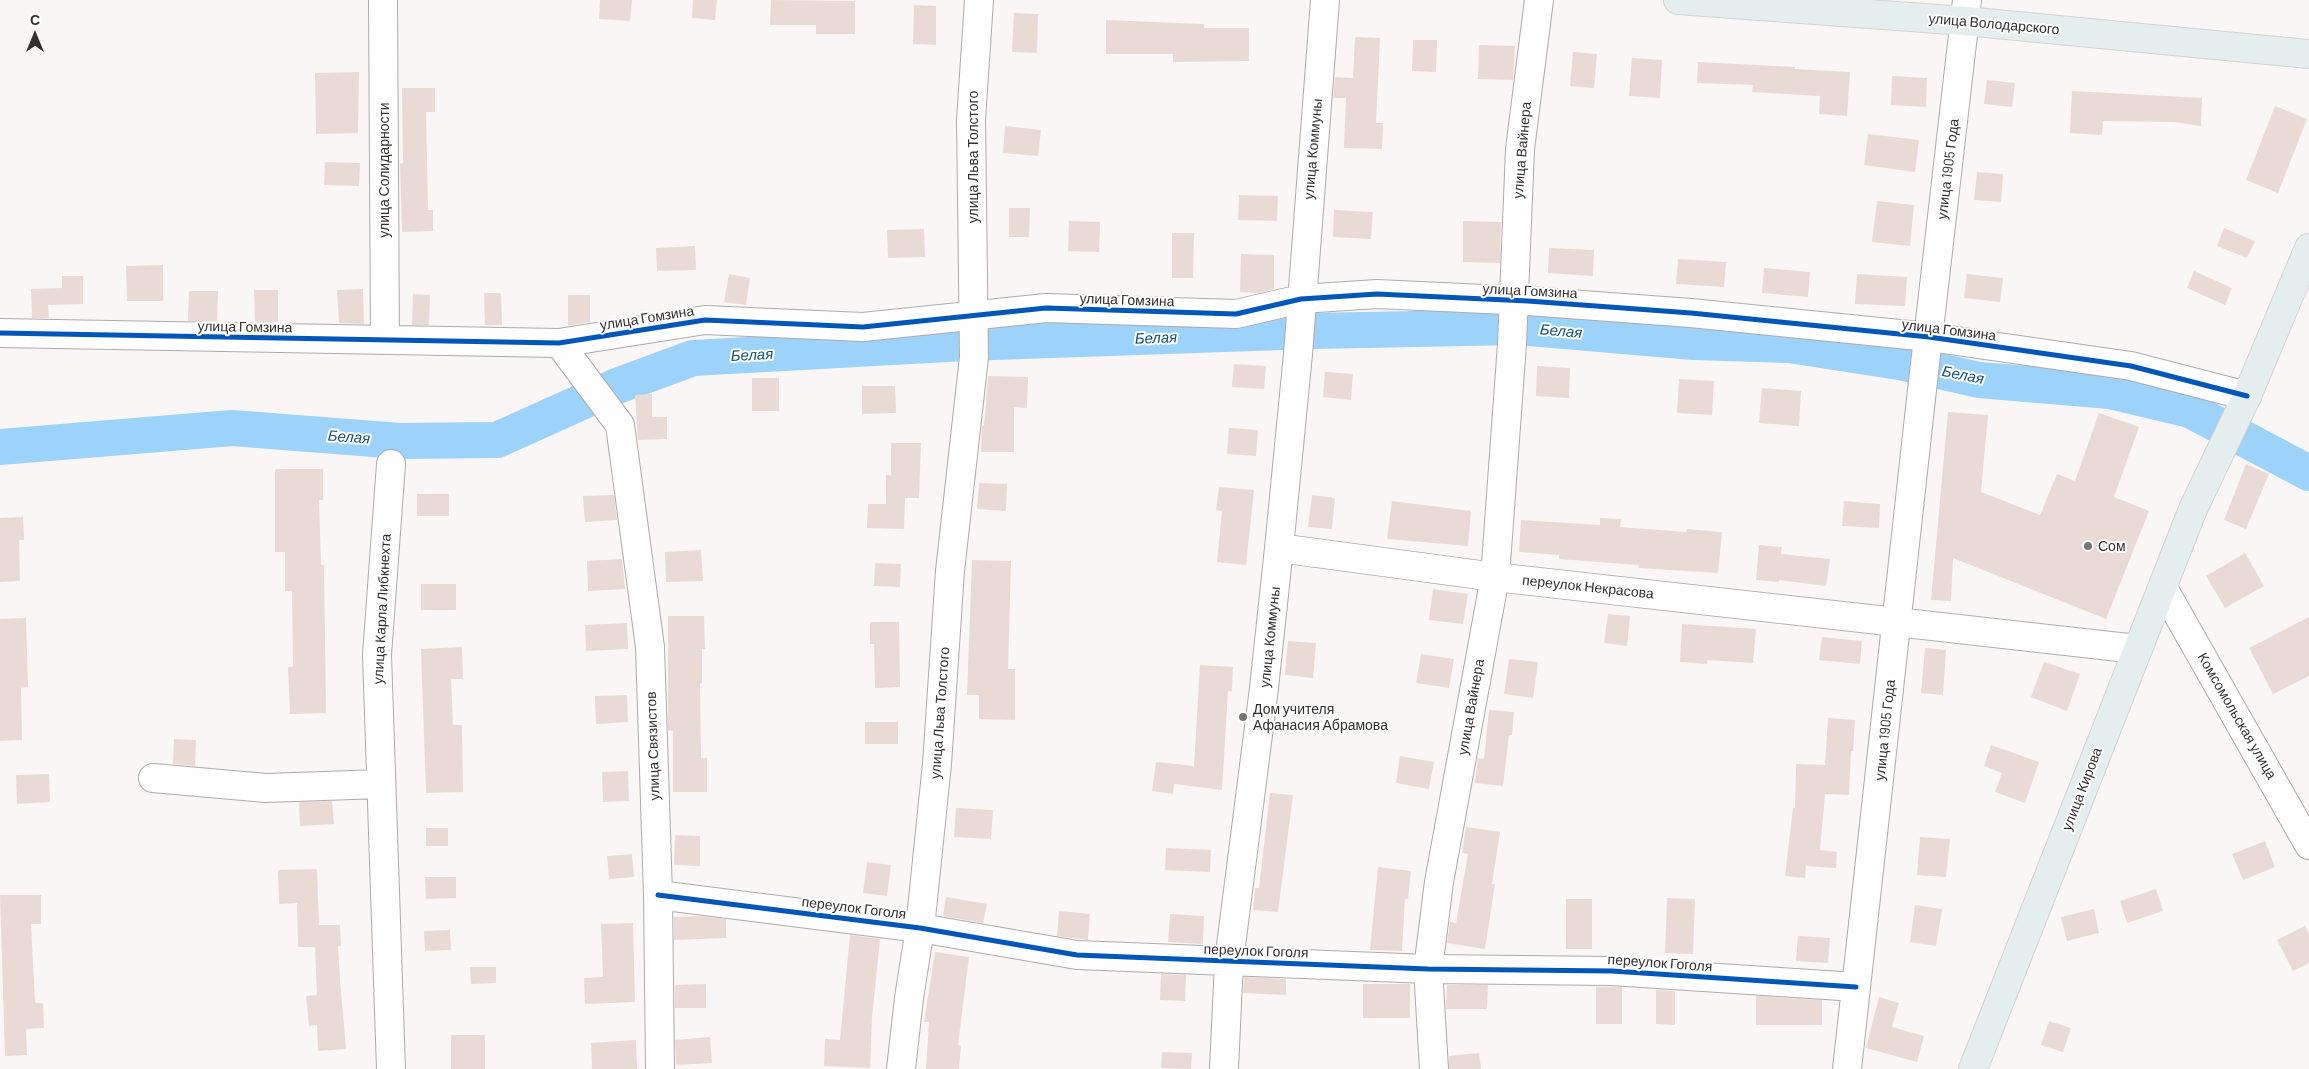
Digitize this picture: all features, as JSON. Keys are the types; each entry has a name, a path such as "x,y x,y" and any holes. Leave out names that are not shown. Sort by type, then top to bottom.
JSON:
{"main road":[{"name":"улица Володарского","path":"1678,0 1966,10 2309,54"},
{"name":"улица Кирова","path":"1973,1069 2137,649 2164,588 2193,509 2247,396 2309,248"}],"street":[{"name":"улица Солидарности","path":"383,0 385,340"},
{"name":"улица Льва Толстого","path":"901,1069 909,998 920,928 937,764 950,571 974,357 971,120 979,0"},
{"name":"улица Коммуны","path":"1224,1069 1229,961 1280,548 1298,354 1325,0"},
{"name":"улица Вайнера","path":"1434,1069 1428,969 1439,882 1495,577 1512,344 1520,149 1540,0"},
{"name":"улица 1905 Года","path":"1847,1069 1966,10"},
{"name":"улица Гомзина","path":"0,333 559,343 705,320 863,327 1046,308 1236,314 1301,299 1376,294 1514,300 1690,313 1929,337 2131,366 2247,396"},
{"name":"улица Связистов","path":"559,343 620,425 650,646 658,895 660,1069"},
{"name":"улица Карла Либкнехта","path":"391,464 376,655 391,1069"},
{"name":"переулок Некрасова","path":"1280,548 1495,577 2137,649"},
{"name":"Комсомольская улица","path":"2164,588 2301,812 2309,845"},
{"path":"153,778 266,788 381,784"},
{"name":"переулок Гоголя","path":"658,895 920,928 1077,955 1428,969 1612,971 1856,987"}],"building":[{"path":"600,0 632,0 630,21 599,19"},
{"path":"693,0 717,0 715,20 692,18"},
{"path":"771,0 855,1 855,34 816,34 816,25 770,25"},
{"path":"914,5 936,6 936,45 913,44"},
{"path":"1014,13 1038,14 1037,53 1012,52"},
{"path":"1106,20 1204,24 1204,28 1249,28 1249,61 1173,62 1173,54 1106,54"},
{"path":"1355,37 1380,38 1376,123 1383,123 1382,149 1344,148 1346,98 1333,98 1335,77 1353,78"},
{"path":"1413,40 1437,40 1436,72 1412,71"},
{"path":"1479,45 1515,46 1513,80 1478,79"},
{"path":"1573,52 1597,54 1594,88 1570,86"},
{"path":"1632,58 1662,60 1660,98 1629,96"},
{"path":"1698,62 1850,72 1847,116 1819,114 1820,96 1752,92 1753,85 1697,83"},
{"path":"359,72 358,133 316,134 315,73"},
{"path":"1892,76 1927,78 1926,107 1891,105"},
{"path":"1987,80 2015,83 2012,107 1984,104"},
{"path":"402,88 435,88 435,112 426,112 428,210 433,210 433,231 402,232 400,164 403,163"},
{"path":"2072,91 2202,98 2201,126 2174,122 2103,121 2102,135 2070,133"},
{"path":"2275,106 2307,119 2278,193 2246,180"},
{"path":"1005,126 1041,130 1038,156 1003,153"},
{"path":"1868,134 1919,140 1915,172 1864,165"},
{"path":"325,162 360,163 359,186 324,185"},
{"path":"1977,172 2003,174 2001,202 1974,200"},
{"path":"1239,195 1278,196 1277,221 1238,220"},
{"path":"1877,201 1914,205 1910,246 1872,242"},
{"path":"1009,208 1030,208 1029,237 1009,237"},
{"path":"1334,210 1373,212 1371,239 1333,237"},
{"path":"1069,221 1100,222 1099,252 1068,251"},
{"path":"1463,221 1501,222 1500,263 1463,262"},
{"path":"2224,228 2255,241 2247,258 2217,246"},
{"path":"924,229 925,257 888,258 887,230"},
{"path":"1172,233 1194,233 1193,278 1172,278"},
{"path":"695,246 696,270 657,271 656,248"},
{"path":"1549,248 1594,250 1593,276 1548,273"},
{"path":"1241,254 1274,255 1274,289 1259,293 1240,292"},
{"path":"1678,259 1726,262 1724,287 1676,284"},
{"path":"163,265 163,301 127,301 126,266"},
{"path":"1764,268 1810,272 1808,297 1762,293"},
{"path":"2194,271 2232,288 2225,305 2187,288"},
{"path":"729,274 750,278 746,305 724,302"},
{"path":"1857,274 1907,277 1905,306 1855,304"},
{"path":"1967,274 2003,278 2000,302 1964,298"},
{"path":"62,276 83,276 83,304 48,305 49,318 32,318 31,289 62,288"},
{"path":"363,289 364,324 339,323 337,290"},
{"path":"254,290 278,290 278,322 255,322"},
{"path":"189,291 218,291 217,321 188,321"},
{"path":"484,293 501,293 502,325 485,325"},
{"path":"413,294 430,295 429,325 412,325"},
{"path":"568,295 590,295 590,322 568,326"},
{"path":"1234,364 1266,366 1264,389 1232,387"},
{"path":"1537,366 1570,368 1569,398 1536,396"},
{"path":"1325,372 1353,374 1351,400 1323,397"},
{"path":"988,376 1028,377 1027,408 1014,407 1014,452 981,452"},
{"path":"752,378 779,378 779,411 752,411"},
{"path":"1679,379 1714,381 1712,415 1677,413"},
{"path":"862,386 895,386 896,413 862,414"},
{"path":"1762,388 1801,391 1799,426 1759,423"},
{"path":"652,394 652,417 667,417 667,439 638,440 635,395"},
{"path":"1948,412 1988,415 1981,492 2040,515 2057,474 2075,481 2099,413 2139,427 2114,497 2149,511 2106,619 1953,558 1951,601 1931,600"},
{"path":"1229,428 1258,430 1256,456 1227,454"},
{"path":"891,443 921,443 919,498 905,498 904,529 867,528 868,504 886,504 886,475 891,475"},
{"path":"2246,464 2269,474 2246,529 2224,520"},
{"path":"275,469 323,469 323,500 319,500 321,565 324,565 326,713 290,714 288,667 293,667 292,591 285,591 285,552 275,552"},
{"path":"979,483 1007,484 1006,511 977,509"},
{"path":"1219,487 1254,490 1246,565 1217,562 1222,511 1216,510"},
{"path":"417,494 449,494 449,516 417,516"},
{"path":"614,495 617,520 585,522 583,496"},
{"path":"1312,495 1335,498 1332,529 1308,527"},
{"path":"1392,501 1471,511 1468,546 1387,539"},
{"path":"1844,501 1880,504 1879,528 1842,526"},
{"path":"23,517 24,540 19,540 20,581 0,582 0,518"},
{"path":"1600,518 1621,519 1620,527 1686,532 1687,529 1722,532 1718,573 1638,568 1639,565 1559,559 1559,555 1519,552 1521,520 1600,525"},
{"path":"1759,545 1782,547 1781,554 1830,559 1826,586 1779,580 1779,582 1756,580"},
{"path":"701,550 703,581 666,582 665,552"},
{"path":"2245,553 2264,586 2225,608 2206,576"},
{"path":"622,559 625,589 588,591 587,561"},
{"path":"972,560 1011,561 1008,669 1015,669 1015,720 979,719 979,695 967,695"},
{"path":"875,563 901,564 900,587 874,586"},
{"path":"421,584 456,584 456,610 421,610"},
{"path":"1433,589 1468,594 1463,624 1429,620"},
{"path":"1608,614 1630,616 1627,646 1604,643"},
{"path":"668,616 704,616 705,649 702,649 702,683 700,684 701,758 707,758 707,792 673,792 673,731 668,730"},
{"path":"2309,617 2309,676 2273,694 2249,648"},
{"path":"26,618 28,687 21,688 22,740 0,741 0,619"},
{"path":"870,622 899,622 900,687 875,688 874,644 870,644"},
{"path":"627,623 628,649 586,651 585,625"},
{"path":"1682,624 1756,629 1753,663 1707,660 1707,664 1680,662"},
{"path":"1822,637 1862,641 1860,664 1819,660"},
{"path":"1288,641 1316,643 1313,678 1285,675"},
{"path":"462,647 463,679 451,679 453,725 462,725 463,792 426,793 421,649"},
{"path":"1925,648 1946,650 1943,695 1921,693"},
{"path":"1421,654 1454,659 1449,688 1416,683"},
{"path":"1509,659 1538,662 1533,698 1504,694"},
{"path":"2044,662 2080,674 2067,711 2031,697"},
{"path":"1200,665 1233,667 1232,691 1228,691 1222,790 1174,784 1173,794 1152,791 1156,762 1194,766"},
{"path":"627,695 628,722 596,724 595,696"},
{"path":"1489,710 1514,712 1512,735 1509,735 1503,786 1475,783 1478,758 1484,759"},
{"path":"1828,718 1855,720 1853,751 1851,751 1849,795 1825,794 1820,850 1837,852 1836,868 1806,866 1805,878 1785,876 1793,808 1795,808 1796,764 1825,765"},
{"path":"865,722 898,722 898,744 865,744"},
{"path":"174,739 196,740 195,766 173,764"},
{"path":"1991,745 2039,762 2025,803 1995,792 2002,773 1984,766"},
{"path":"1400,756 1434,762 1429,789 1396,783"},
{"path":"628,771 629,801 603,802 602,772"},
{"path":"49,774 50,802 17,804 16,775"},
{"path":"1270,793 1293,795 1278,912 1253,910 1255,888 1259,888"},
{"path":"332,801 334,824 300,826 299,802"},
{"path":"956,808 993,810 991,839 954,837"},
{"path":"1466,827 1500,832 1492,884 1495,884 1485,949 1447,943 1450,922 1456,923 1468,854 1462,853"},
{"path":"426,828 448,828 448,846 426,846"},
{"path":"675,835 700,836 700,866 674,865"},
{"path":"1920,837 1950,839 1946,877 1917,875"},
{"path":"2265,841 2275,867 2243,880 2232,854"},
{"path":"1166,848 1211,850 1210,872 1165,870"},
{"path":"632,854 634,877 609,879 607,856"},
{"path":"867,862 891,865 887,896 863,893"},
{"path":"1378,867 1411,871 1408,899 1405,898 1402,951 1370,950"},
{"path":"317,869 319,925 340,925 341,946 338,946 346,1049 318,1051 317,1025 309,1026 306,996 317,995 315,947 298,947 297,903 279,904 278,870"},
{"path":"425,877 456,877 456,898 426,899"},
{"path":"2156,889 2163,911 2127,923 2120,901"},
{"path":"0,895 41,895 41,924 31,924 35,1003 43,1003 44,1028 26,1029 27,1055 5,1056"},
{"path":"946,897 987,904 983,923 943,916"},
{"path":"1667,898 1695,899 1693,954 1665,953"},
{"path":"1566,899 1592,899 1592,949 1566,949"},
{"path":"1915,905 1942,909 1936,946 1910,942"},
{"path":"2094,909 2099,933 2067,941 2061,917"},
{"path":"1059,911 1090,914 1088,940 1057,936"},
{"path":"1170,914 1204,916 1203,944 1168,942"},
{"path":"700,916 726,919 726,938 674,940 674,917"},
{"path":"633,923 635,1002 585,1004 584,978 603,977 601,924"},
{"path":"2305,926 2309,934 2309,963 2293,971 2277,940"},
{"path":"450,930 451,950 425,951 424,931"},
{"path":"850,935 880,939 872,1018 870,1068 824,1066 825,1039 840,1040"},
{"path":"1798,936 1830,938 1828,963 1796,961"},
{"path":"935,952 969,957 958,1045 961,1046 959,1069 926,1069 929,1022 924,1022"},
{"path":"470,967 496,967 496,983 471,984"},
{"path":"1161,974 1186,975 1185,1001 1160,1000"},
{"path":"1244,977 1286,979 1286,995 1243,993"},
{"path":"706,984 706,1008 675,1008 675,985"},
{"path":"1363,984 1410,984 1410,1018 1363,1018"},
{"path":"1447,985 1488,985 1487,1009 1446,1009"},
{"path":"1596,987 1622,987 1622,1024 1596,1024"},
{"path":"1656,990 1675,991 1675,1025 1656,1024"},
{"path":"1756,996 1822,1000 1822,1025 1756,1025"},
{"path":"1879,997 1899,1003 1892,1027 1924,1036 1917,1062 1866,1048"},
{"path":"2049,1021 2071,1028 2063,1052 2041,1045"},
{"path":"451,1035 485,1035 485,1069 451,1069"},
{"path":"710,1037 712,1063 676,1065 675,1040"},
{"path":"636,1040 637,1069 592,1069 591,1043"},
{"path":"1162,1052 1192,1053 1191,1069 1161,1068"},
{"path":"1479,1053 1481,1069 1449,1069 1449,1056"}],"waterway":[{"name":"Белая","path":"0,447 232,428 400,441 497,440 617,386 693,358 965,343 1311,331 1518,327 1694,342 1789,345 1899,362 1979,380 2110,391 2190,410 2309,473"}],"cycle path":[{"path":"0,333 559,343 705,320 863,327 1046,308 1236,314 1301,299 1377,294 1528,301 1691,313 1929,337 2131,366 2247,396"},
{"path":"658,895 920,928 1077,955 1428,969 1612,971 1856,987"}],"place":[{"name":"Сом","path":"2088,546"},
{"name":"Дом учителя Афанасия Абрамова","path":"1243,717"}]}
